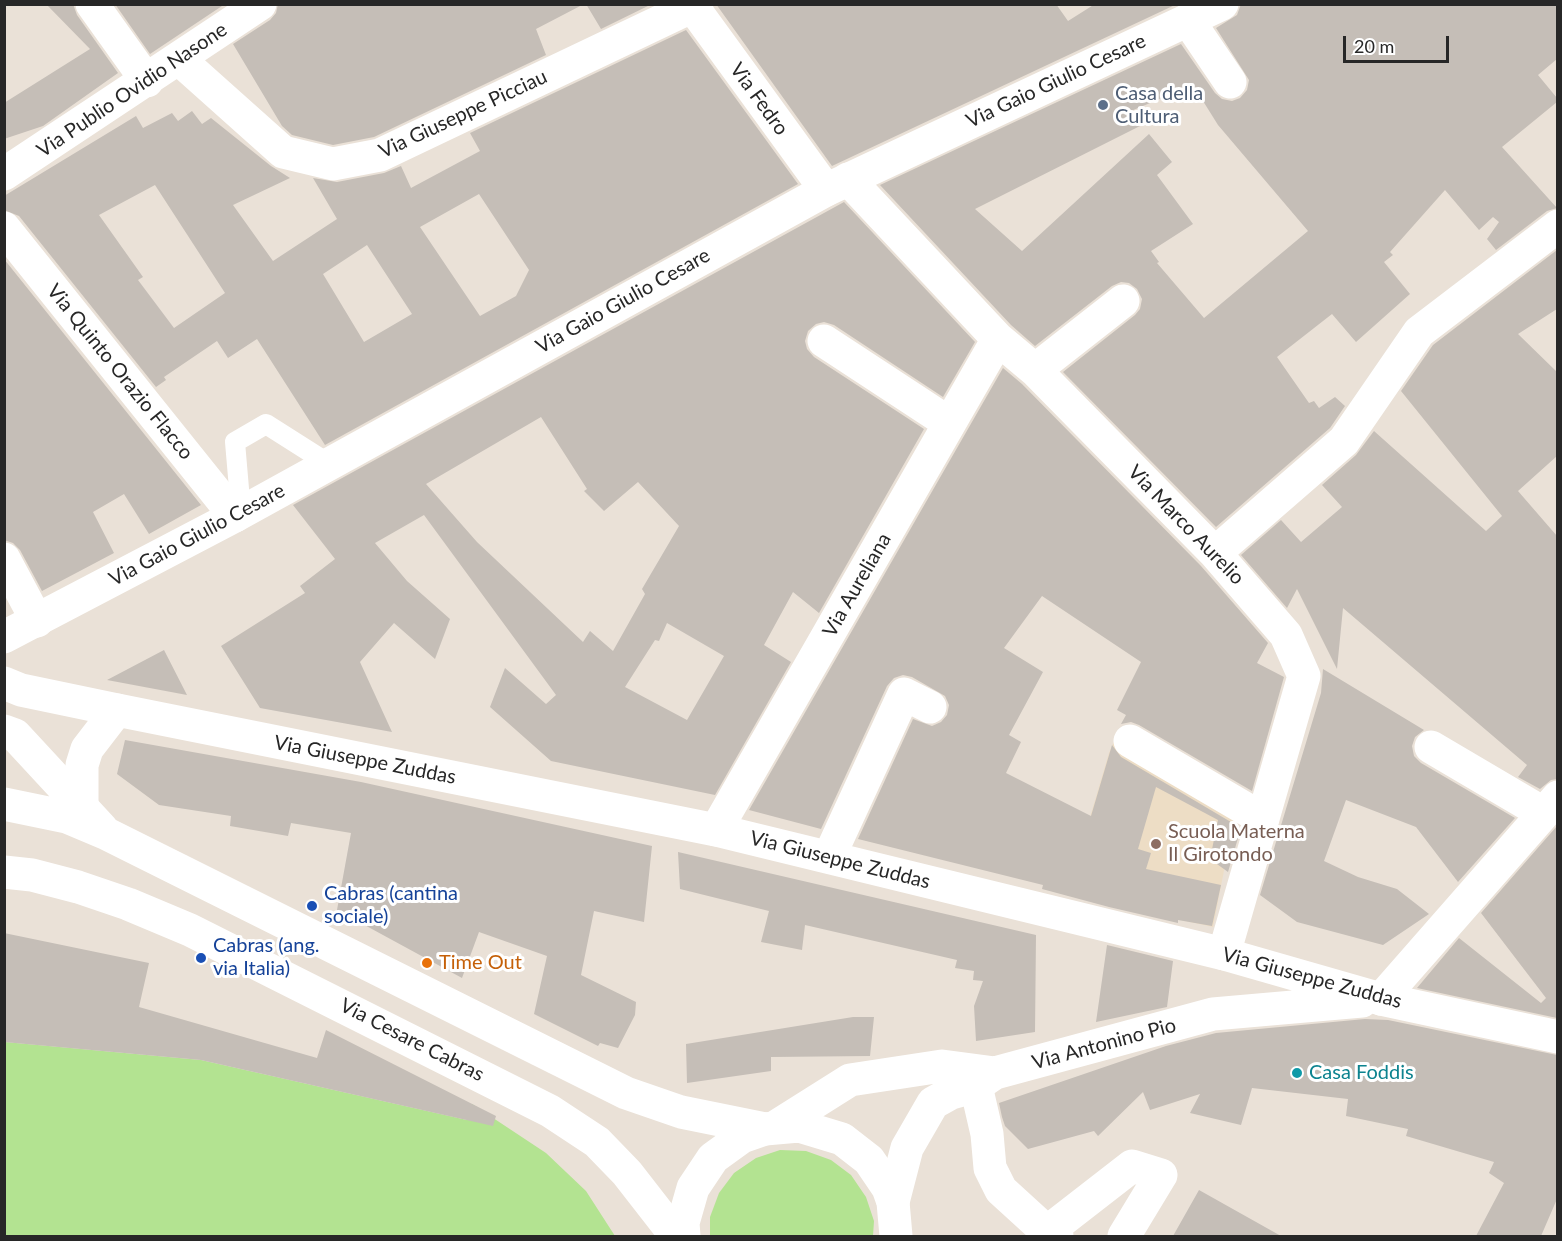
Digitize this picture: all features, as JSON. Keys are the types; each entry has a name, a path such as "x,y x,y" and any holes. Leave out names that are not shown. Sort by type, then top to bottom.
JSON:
{"street":[{"path":"92,4 147,81"},
{"name":"Via Publio Ovidio Nasone","path":"4,174 180,60 260,4"},
{"name":"Via Gaio Giulio Cesare","path":"37,621 238,514 837,185 1100,59 1222,4"},
{"name":"Via Giuseppe Picciau","path":"180,60 284,152 333,164 380,155 695,6"},
{"name":"Via Fedro","path":"695,6 837,185"},
{"path":"1188,21 1230,82"},
{"name":"Via Marco Aurelio","path":"837,185 998,339 1035,370 1215,553 1286,635 1304,676 1224,954"},
{"path":"1215,553 1344,441 1419,332 1557,226"},
{"name":"Via Quinto Orazio Flacco","path":"4,228 238,514"},
{"path":"1035,370 1123,301"},
{"name":"Via Aureliana","path":"716,830 998,339"},
{"path":"824,341 949,423"},
{"path":"4,559 37,621"},
{"path":"4,637 37,621"},
{"path":"37,621 12,659 7,683 10,733 82,805 105,833"},
{"name":"Via Giuseppe Zuddas","path":"7,683 21,690 117,710 716,830 1224,954 1381,999 1557,1037"},
{"path":"829,857 904,694 930,707"},
{"path":"82,805 82,765 87,749 117,710"},
{"path":"1130,741 1263,819"},
{"path":"1381,999 1550,805 1431,747"},
{"path":"4,804 67,817 105,833 626,1093 681,1112 771,1127 810,1127 842,1139 868,1160 888,1188 901,1224"},
{"name":"Via Cesare Cabras","path":"4,872 32,875 78,887 128,904 190,930 550,1111 597,1142 627,1173 676,1236"},
{"name":"Via Antonino Pio","path":"1213,1014 1229,1002 1238,990 1224,954"},
{"name":"Via Antonino Pio","path":"901,1224 907,1148 933,1103 951,1093 985,1080 1213,1014 1381,999"},
{"path":"684,1236 683,1223 693,1188 701,1172 713,1158 742,1137 771,1127 850,1080 942,1065 985,1080 990,1168 1001,1190 1052,1234 1132,1166 1161,1175 1124,1236"}],"lane":[{"path":"238,514 235,442 266,424 329,464"}],"shaded area":[{"name":"Scuola Materna Il Girotondo","path":"1117,735 1235,814 1213,927 1067,895 1109,753"}],"green space":[{"path":"5,1042 201,1060 467,1120 472,1104 546,1153 586,1191 615,1236 5,1236"},
{"path":"780,1150 806,1151 831,1160 851,1175 866,1197 874,1221 873,1236 710,1236 710,1217 719,1193 734,1173 756,1158"}],"building":[{"path":"46,4 73,4 77,15 118,73 43,126 4,139 4,103 90,49"},
{"path":"115,4 225,4 150,54"},
{"path":"278,4 584,4 536,29 546,55 374,137 333,145 292,135 282,126 233,44 270,20 276,13"},
{"path":"586,4 652,4 601,29"},
{"path":"716,4 1056,4 1068,21 1095,4 1177,4 832,166"},
{"path":"1241,4 1557,4 1557,59 1538,75 1557,98 1557,102 1502,147 1557,208 1547,211 1496,250 1487,239 1499,222 1493,217 1479,230 1445,190 1390,252 1393,255 1384,262 1410,294 1356,342 1332,314 1277,357 1309,403 1314,401 1319,408 1335,397 1345,406 1330,428 1216,527 1063,372 1135,315 1140,309 1142,299 1137,289 1129,283 1121,282 1112,286 1035,346 1011,325 880,185 1181,44 1215,93 1222,99 1232,101 1240,98 1247,90 1249,80 1216,28 1237,15","holes":["1193,85 1218,125 1308,231 1204,318 1157,263 1159,262 1151,251 1193,224 1157,175 1172,162 1149,134 1022,251 975,209 1142,125 1131,111"]},
{"path":"686,30 798,184 325,445 257,339 228,358 217,341 164,377 166,380 156,387 19,216 4,210 4,196 136,116 143,128 172,113 178,121 192,111 202,124 211,118 271,166 290,178 233,205 273,261 337,219 313,178 337,182 384,173 401,166 411,188 480,151 470,133","holes":["155,185 225,293 174,328 138,280 143,277 99,215","479,194 529,270 516,296 480,316 420,227","367,245 412,314 364,342 323,274"]},
{"path":"844,202 975,342 943,397 834,325 824,322 816,324 808,331 805,341 807,349 814,357 924,429 819,613 793,592 764,645 791,662 715,795 551,761 490,707 505,668 546,704 556,695 424,515 375,543 407,581 450,619 435,659 394,623 360,662 392,732 260,708 221,646 305,593 300,586 335,559 293,505","holes":["541,417 587,489 584,491 604,511 638,482 679,526 642,589 645,594 613,651 590,631 583,642 477,542 426,484","667,623 724,656 687,720 625,687 655,640 659,641"]},
{"path":"1557,250 1557,309 1518,334 1557,372 1557,456 1518,491 1557,536 1557,779 1551,780 1540,789 1518,777 1527,765 1343,608 1337,669 1297,589 1287,608 1241,555 1281,520 1301,542 1342,507 1322,485 1356,455 1374,431 1486,531 1502,516 1401,391 1433,345"},
{"path":"4,259 201,505 149,534 124,494 93,512 114,553 42,591 20,550 13,543 4,540"},
{"path":"1003,368 1022,384 1201,566 1268,643 1257,663 1284,677 1252,791 1139,725 1131,722 1121,724 1126,715 1117,710 1141,662 1042,596 1004,648 1043,672 1009,735 1021,742 1006,773 1091,816 1112,745 1121,757 1241,828 1228,872 1210,859 1218,820 1156,787 1138,849 1151,853 1146,869 1221,885 1212,926 1178,920 1178,923 1109,907 1042,889 1043,885 858,839 913,719 932,726 941,722 947,715 949,705 945,696 912,677 903,675 894,678 887,686 821,829 749,810"},
{"path":"164,650 187,695 107,680"},
{"path":"1323,669 1424,730 1415,737 1412,746 1414,756 1421,763 1515,818 1458,882 1416,827 1346,800 1324,861 1358,877 1397,889 1429,914 1383,945 1297,922 1260,895 1321,693"},
{"path":"125,740 361,782 652,846 644,922 594,911 581,975 636,1002 635,1015 618,1048 600,1043 598,1046 534,1014 547,956 479,932 462,978 337,910 351,833 291,823 288,836 230,826 231,816 159,805 117,774"},
{"path":"1557,826 1557,1018 1417,988 1459,938 1541,1003 1546,998 1481,913"},
{"path":"678,852 1036,935 1035,1032 976,1041 974,1006 983,981 973,980 974,971 955,968 957,960 805,925 802,950 761,942 769,911 680,889"},
{"path":"4,933 149,963 139,1007 317,1058 326,1030 496,1116 493,1126 201,1060 4,1042"},
{"path":"1107,945 1173,961 1167,1007 1096,1022"},
{"path":"853,1017 874,1017 870,1056 771,1057 771,1071 687,1083 686,1044"},
{"path":"1365,1019 1388,1020 1557,1055 1557,1199 1541,1236 1476,1236 1504,1183 1489,1173 1494,1162 1406,1136 1408,1129 1346,1116 1348,1099 1252,1088 1241,1125 1190,1113 1200,1094 1150,1110 1143,1092 1098,1136 1094,1131 1028,1149 1005,1126 1002,1117 999,1103 1166,1046 1216,1033"},
{"path":"1199,1190 1281,1236 1173,1236"}],"place":[{"name":"Casa della Cultura","path":"1103,105"},
{"name":"Scuola Materna Il Girotondo","path":"1156,844"},
{"name":"Cabras (cantina sociale)","path":"312,906"},
{"name":"Cabras (ang. via Italia)","path":"201,958"},
{"name":"Time Out","path":"427,963"},
{"name":"Casa Foddis","path":"1297,1073"}]}
